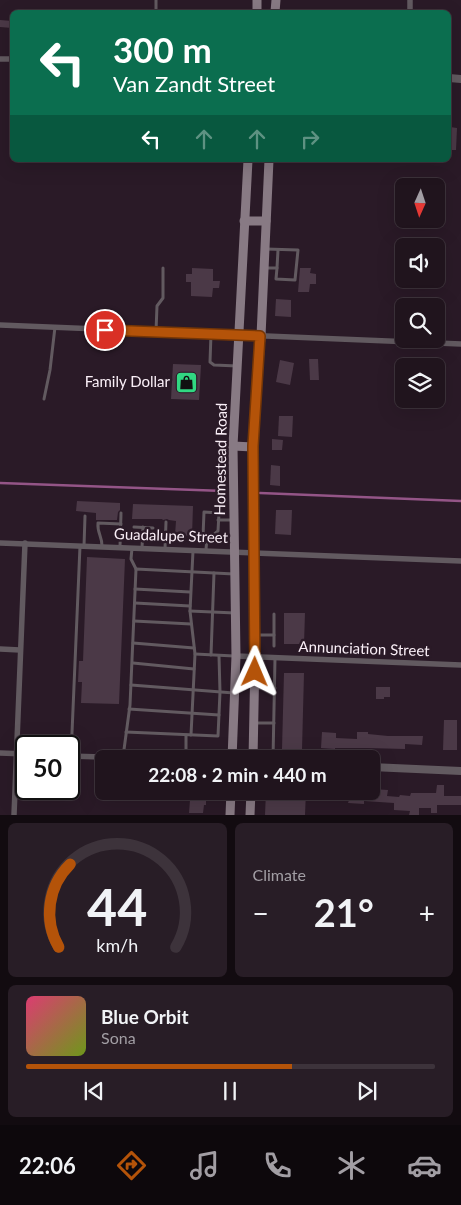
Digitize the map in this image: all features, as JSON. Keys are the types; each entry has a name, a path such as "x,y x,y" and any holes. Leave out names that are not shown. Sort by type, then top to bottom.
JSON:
{"main road":[{"name":"Homestead Road","path":"232,750 236,656 233,446 248,162"},
{"path":"253,750 255,635 253,446 269,162"},
{"path":"244,221 266,221"},
{"path":"233,446 253,446"},
{"path":"230,815 231,800"},
{"path":"250,815 251,800"}],"street":[{"path":"0,325 461,344"},
{"name":"Guadalupe Street","path":"0,542 461,560"},
{"path":"17,735 25,543"},
{"path":"0,649 20,650"},
{"name":"Annunciation Street","path":"236,656 461,665"},
{"path":"0,753 15,754"},
{"path":"80,756 95,756"},
{"path":"380,767 461,771"},
{"path":"14,815 15,784"}],"lane":[{"path":"265,249 298,250 295,280 276,280 278,250"},
{"path":"156,332 158,306 163,298 163,268"},
{"path":"264,268 277,268"},
{"path":"44,399 53,352 55,327"},
{"path":"211,334 210,362 214,365 238,366"},
{"path":"204,512 219,513 218,520 218,531 211,537 203,536 204,512"},
{"path":"120,547 121,513"},
{"path":"71,735 85,516"},
{"path":"218,520 234,520"},
{"path":"165,549 166,522"},
{"path":"102,546 98,523 121,524"},
{"path":"134,527 153,528"},
{"path":"142,548 143,527"},
{"path":"206,550 207,536"},
{"path":"124,750 131,685 136,589 136,569 131,559 132,547"},
{"path":"187,750 192,713 195,654 190,611 193,550"},
{"path":"136,569 234,574"},
{"path":"211,655 214,573"},
{"path":"136,589 190,592"},
{"path":"135,603 190,606"},
{"path":"190,611 235,613"},
{"path":"274,614 274,646"},
{"path":"134,621 191,624"},
{"path":"255,635 274,635"},
{"path":"133,643 194,648"},
{"path":"195,654 236,656"},
{"path":"126,732 218,736 219,656"},
{"path":"273,750 275,658"},
{"path":"132,663 194,669"},
{"path":"131,685 235,693"},
{"path":"254,688 274,688"},
{"path":"129,709 219,715"},
{"path":"254,723 274,724"}],"building":[{"path":"0,20 10,21 10,28 0,27"},
{"path":"451,127 457,128 456,150 451,150"},
{"path":"192,268 213,269 213,281 220,281 219,288 213,288 212,297 191,296 191,282 186,282 186,274 192,274"},
{"path":"300,268 311,268 310,273 316,274 316,284 310,284 309,292 298,292"},
{"path":"276,299 291,300 291,317 275,316"},
{"path":"309,359 318,359 319,380 310,380"},
{"path":"280,360 294,363 290,385 276,382"},
{"name":"Family Dollar","path":"173,364 201,365 199,400 171,399"},
{"path":"279,416 293,416 292,437 278,436"},
{"path":"272,439 283,440 282,450 272,450"},
{"path":"271,465 280,466 280,486 270,485"},
{"path":"77,501 120,503 117,520 96,520 96,513 76,511"},
{"path":"133,504 193,506 192,536 175,535 176,521 167,519 132,519"},
{"path":"276,510 292,510 291,535 275,534"},
{"path":"87,557 125,559 119,704 81,703 82,682 78,682 79,661 83,661"},
{"path":"284,613 305,613 304,644 284,644"},
{"path":"284,673 304,673 302,750 282,749"},
{"path":"376,687 390,687 390,697 376,699"},
{"path":"444,720 457,720 457,750 443,750"},
{"path":"322,732 336,733 336,738 357,739 357,732 388,736 423,736 422,745 405,744 405,749 335,749 321,748"},
{"path":"437,785 444,785 444,796 461,796 461,805 437,805 437,813 431,813 431,808 419,808 419,815 409,815 410,811 394,810 394,803 364,801 364,804 348,803 349,800 380,800 380,789 388,790 387,796 399,797 400,795 410,796 411,793 436,793"},
{"path":"190,800 206,800 203,813 189,813"},
{"path":"266,800 306,800 305,815 265,815"}],"waterway":[{"path":"0,483 224,491"},
{"path":"260,493 461,501"}],"place":[{"name":"Family Dollar","path":"186,382"}],"route":[{"path":"105,330 260,336 253,446 255,672"}]}
